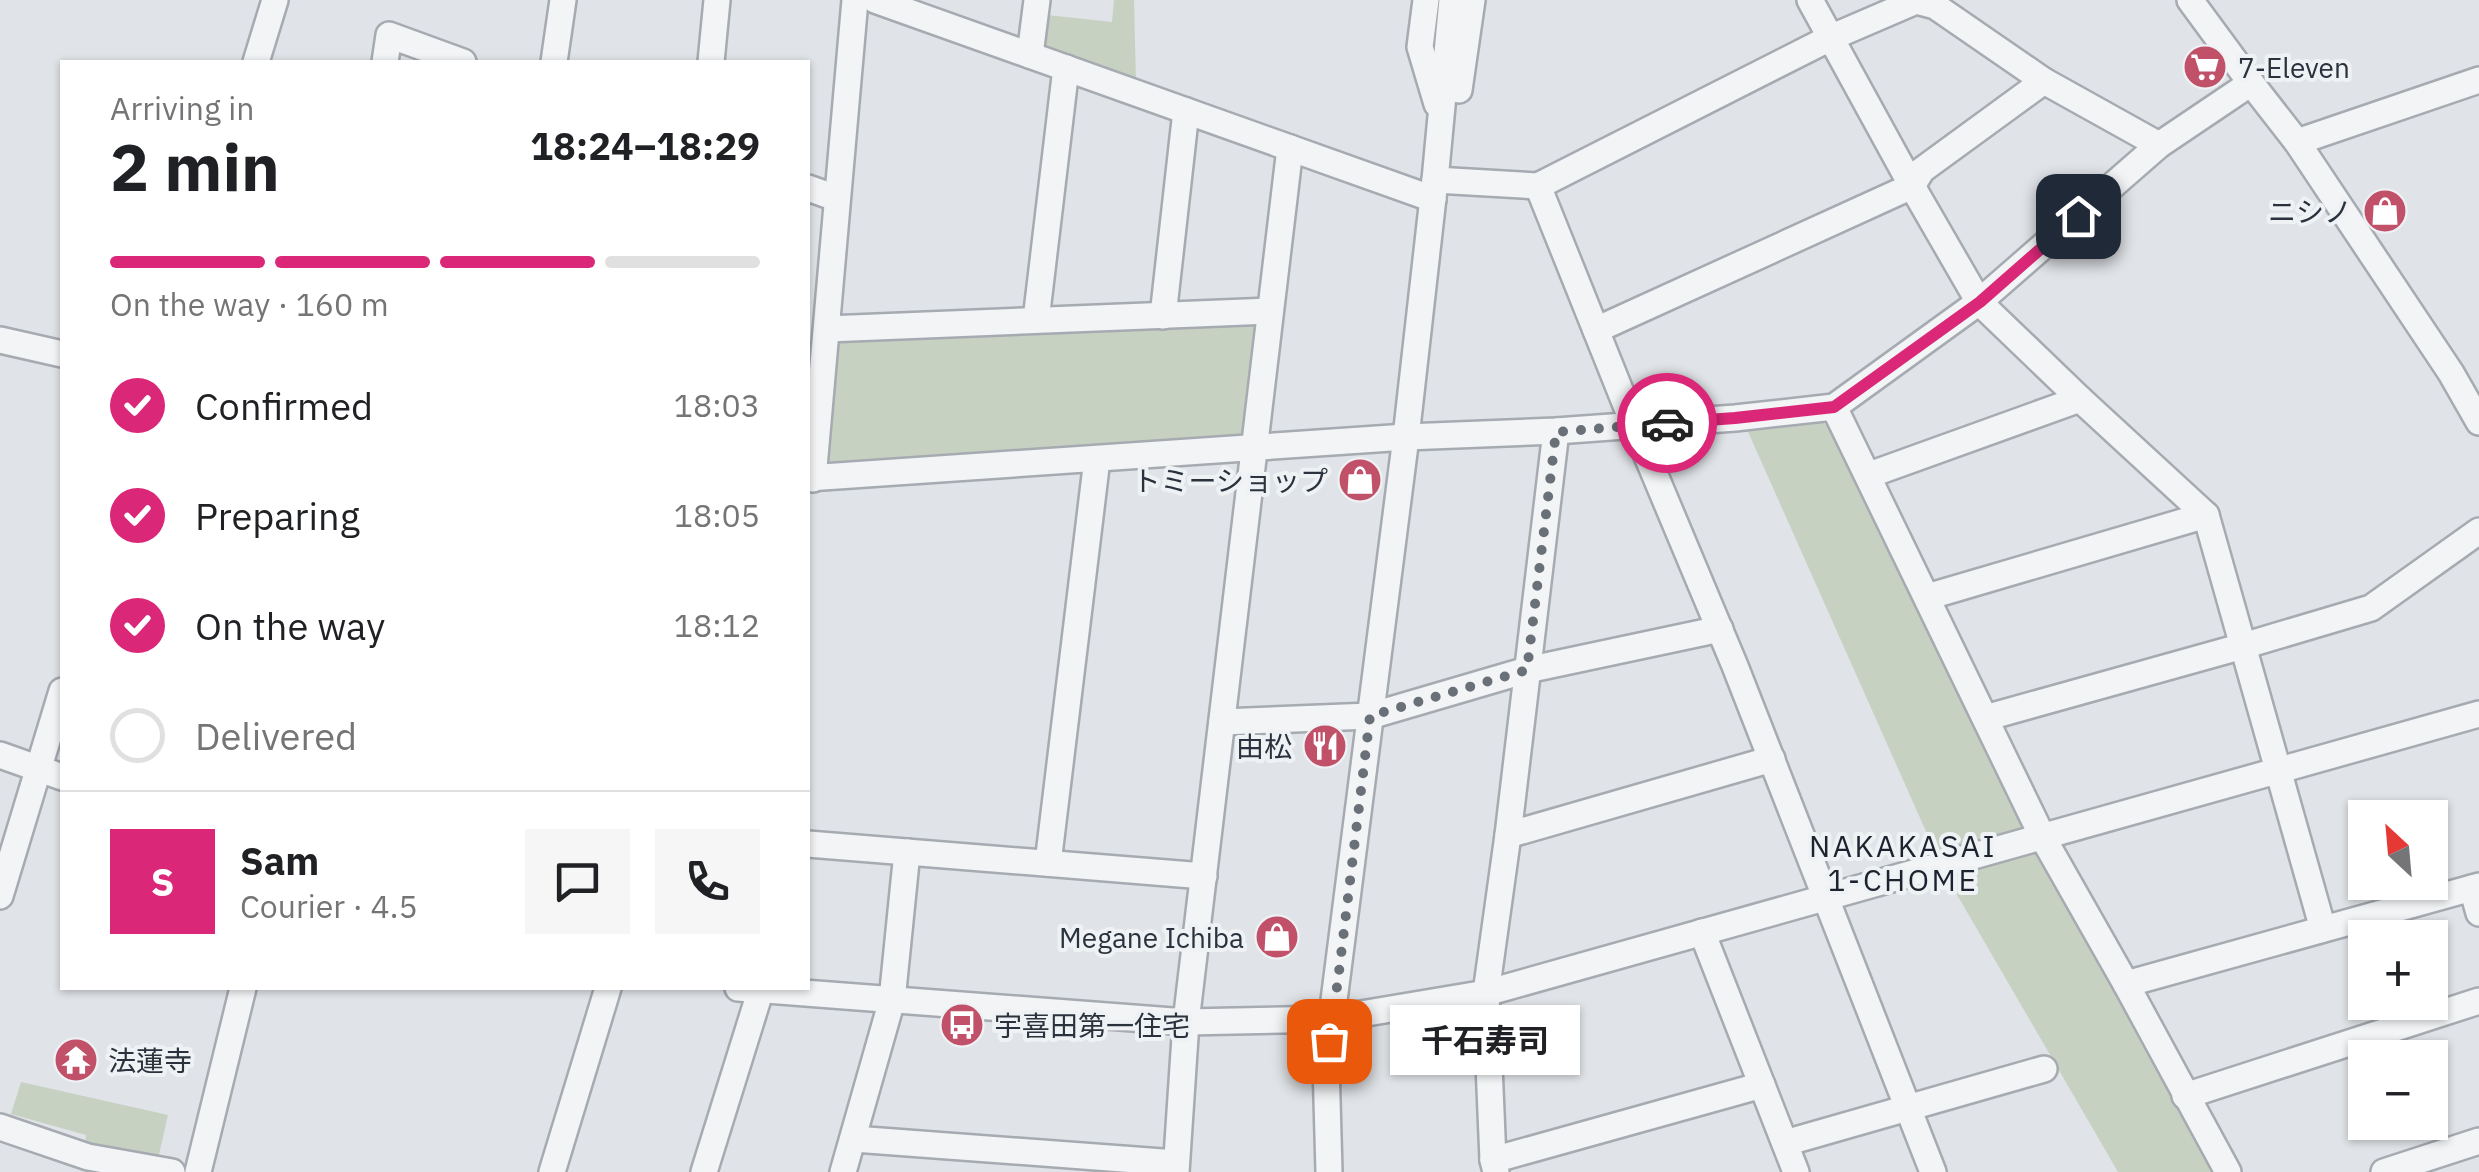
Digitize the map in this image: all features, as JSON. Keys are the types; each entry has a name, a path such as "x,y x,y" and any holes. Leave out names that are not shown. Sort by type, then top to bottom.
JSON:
{"street":[{"path":"257,60 276,0"},
{"path":"554,60 562,0"},
{"path":"711,60 717,0"},
{"path":"855,0 810,478 1406,437 1556,432 1834,407 1980,302 2158,145 2251,83"},
{"path":"875,0 1290,148 1434,189 1538,186 1830,38 1916,0 1935,6 2044,81 2158,145"},
{"path":"1030,55 1037,0"},
{"path":"1426,0 1420,48 1440,113"},
{"path":"1329,1172 1326,1063 1406,437 1452,0"},
{"path":"1440,113 1459,90 1472,0"},
{"path":"1810,0 1980,302 2206,515 2323,929"},
{"path":"2190,0 2297,142 2451,373 2479,422"},
{"path":"384,60 389,35 458,60"},
{"path":"1036,320 1066,68"},
{"path":"2297,142 2479,80"},
{"path":"1596,330 1912,186 1922,170 2044,81"},
{"path":"1163,316 1186,111"},
{"path":"854,1139 1176,1168 1186,1022 1290,148"},
{"path":"1538,186 1772,759 1932,1172"},
{"path":"810,189 836,198"},
{"path":"826,328 1270,311"},
{"path":"0,340 60,354"},
{"path":"1869,476 2080,399"},
{"path":"1834,407 2042,836 2228,1172"},
{"path":"1556,432 1486,993 1494,1166 1762,1085"},
{"path":"1048,863 1097,459"},
{"path":"1927,597 2206,515"},
{"path":"1985,718 2371,608 2479,531"},
{"path":"1222,722 1370,716 1527,670 1720,629"},
{"path":"0,896 51,773 60,706"},
{"path":"773,990 1186,1022 1331,1019 1486,993 2479,714"},
{"path":"0,755 51,773"},
{"path":"1508,835 1772,759"},
{"path":"810,844 1204,876"},
{"path":"844,1172 892,1000 907,852"},
{"path":"2126,984 2323,929 2477,895"},
{"path":"1702,932 1796,1172"},
{"path":"198,1172 243,990"},
{"path":"552,1172 607,990"},
{"path":"704,1172 749,990"},
{"path":"2186,1096 2479,1001"},
{"path":"1785,1143 2044,1069"},
{"path":"0,1127 88,1157 172,1172"},
{"path":"2384,1172 2479,1141"}],"green space":[{"path":"1114,0 1134,0 1136,83 1041,48 1047,15 1112,22"},
{"path":"1254,322 1258,327 1246,431 1233,439 824,463 834,341 844,336"},
{"path":"1819,420 1837,431 2219,1172 2118,1172 1945,874 1745,425"},
{"path":"21,1082 168,1115 158,1159 85,1144 86,1135 11,1114"}],"way so far":[{"path":"1329,1041 1370,716 1527,670 1556,432 1667,423"}],"place":[{"name":"7-Eleven","path":"2205,67"},
{"name":"ニシノ","path":"2385,211"},
{"name":"トミーショップ","path":"1360,480"},
{"name":"由松","path":"1325,746"},
{"name":"Megane Ichiba","path":"1277,937"},
{"name":"宇喜田第一住宅","path":"962,1025"},
{"name":"千石寿司","path":"1329,1041"},
{"name":"法蓮寺","path":"76,1060"}],"district":[{"name":"NAKAKASAI 1-CHOME","path":"1903,862"}],"route":[{"path":"1667,423 1834,407 1980,302 2078,216"}]}
